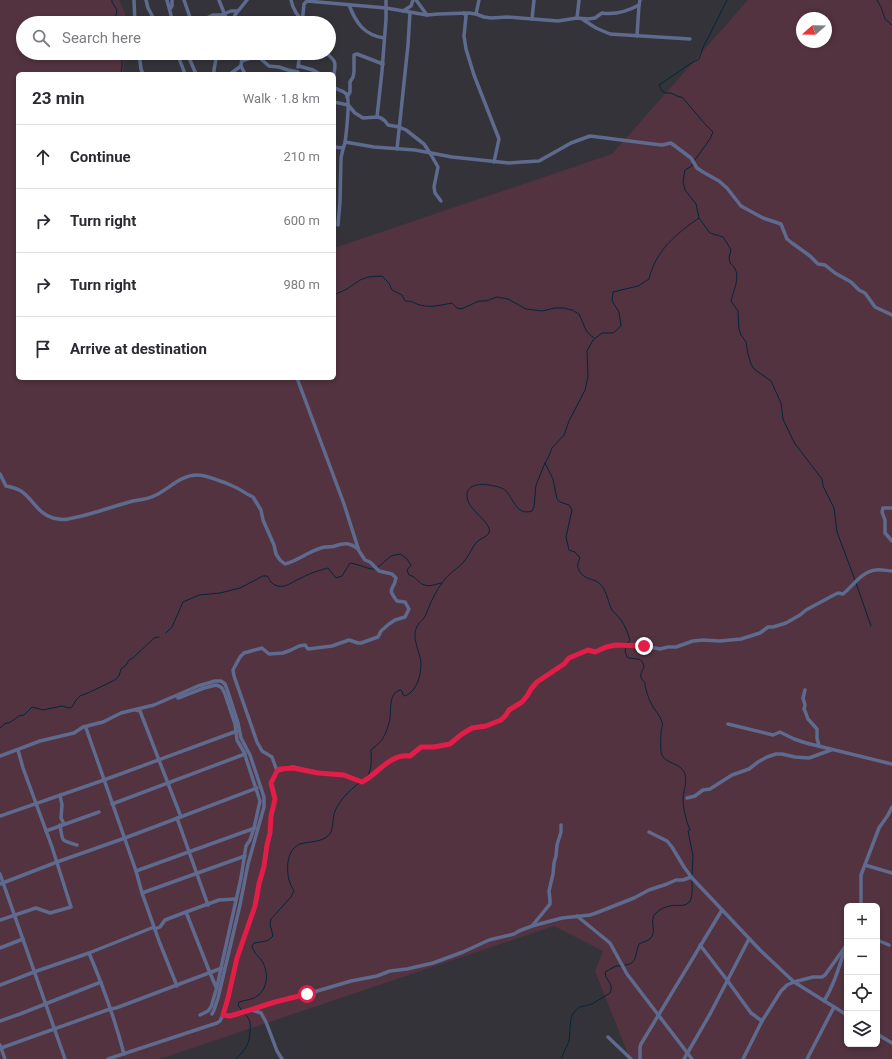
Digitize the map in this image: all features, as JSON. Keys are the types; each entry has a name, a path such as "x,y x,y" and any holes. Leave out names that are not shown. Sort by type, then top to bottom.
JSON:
{"street":[{"path":"134,0 135,16"},
{"path":"146,0 152,16"},
{"path":"167,0 172,16"},
{"path":"170,9 172,6 172,0"},
{"path":"184,0 190,16"},
{"path":"219,0 225,16"},
{"path":"235,16 247,0"},
{"path":"291,0 294,11 298,16"},
{"path":"360,0 360,5"},
{"path":"377,117 383,64 386,0"},
{"path":"404,11 411,6 413,0"},
{"path":"416,0 427,15"},
{"path":"476,14 479,0"},
{"path":"532,19 534,0"},
{"path":"579,18 580,0"},
{"path":"637,36 640,0"},
{"path":"303,16 304,1 360,5 427,15 464,13 476,14 487,18 507,17 558,21 579,18 591,19 602,14 630,10 639,5"},
{"path":"349,5 356,20 364,30 371,35 384,38"},
{"path":"211,16 238,11"},
{"path":"397,149 410,12"},
{"path":"464,13 466,16 464,36 466,49 474,75 499,139 494,162"},
{"path":"579,18 610,34 690,39"},
{"path":"347,97 350,92 350,83 354,72 354,55 358,54 383,64"},
{"path":"140,60 142,72"},
{"path":"180,60 184,72"},
{"path":"190,60 195,72"},
{"path":"214,72 215,60"},
{"path":"244,72 241,66 242,61 245,60"},
{"path":"262,60 269,66 279,66 294,72"},
{"path":"298,72 299,60"},
{"path":"334,60 335,63 334,72"},
{"path":"233,72 241,66"},
{"path":"299,66 316,72"},
{"path":"336,88 345,93 348,105 345,142 340,171 338,224"},
{"path":"336,102 348,105 355,113 363,118 377,117 384,120 388,126 399,127 406,130 420,140 430,153 438,168 434,187 435,193 441,201"},
{"path":"345,142 374,147 415,150 452,157 509,164 539,162 571,143 590,136 662,145 671,144 691,158 697,168 720,181 741,206 753,213 781,224 792,244 810,256 818,264 825,265 835,273 851,282 859,290 865,293 875,307 892,315"},
{"path":"336,147 343,148"},
{"path":"277,771 272,757 262,750 256,742 236,683 233,670 242,655 260,648 271,654 286,652 302,645 305,645 308,650 332,646 349,640 361,643 378,637 381,632 395,620 405,617 409,609 404,601 397,601 391,590 396,578 392,574 379,571 370,562 365,560 358,549 344,504 298,380"},
{"path":"0,474 6,486 16,488 25,494 40,512 52,518 67,519 155,496 182,478 197,475 207,477 232,485 240,489 245,494 253,496 261,510 263,520 274,545 276,554 284,564 290,563 324,547 345,543 358,549"},
{"path":"892,508 883,508 882,512 885,520 885,533 892,541"},
{"path":"108,1059 220,1021 228,998 237,958 255,906 264,866 275,799 271,783 277,771 280,769 293,768 318,773 344,775 362,782 395,758 403,755 410,756 422,747 434,747 450,744 472,728 486,726 500,720 509,710 522,702 539,680 564,664 569,658 577,654 588,650 595,652 613,645 644,646 660,649 676,647 693,641 741,639 760,633 768,627 786,623 832,596 843,594 868,572 876,570 892,571"},
{"path":"0,756 40,741 74,733 83,727 103,722 121,713 138,711 173,698 198,686 215,681 221,681 225,684 238,722 237,740 245,754 260,801 258,819 248,861 236,899 218,998 212,1014"},
{"path":"805,690 803,698 805,705 804,709 808,719 817,730 819,746"},
{"path":"138,711 168,783 189,852 208,905"},
{"path":"728,724 773,735 782,733 794,739 831,750 892,764"},
{"path":"86,728 136,870 154,928 177,986"},
{"path":"0,816 238,731"},
{"path":"238,731 250,755 264,797 264,807 258,819"},
{"path":"0,920 36,908 50,913 71,907 18,750"},
{"path":"687,798 695,796 703,790 710,789 732,775 749,769 758,762 776,754 806,758 814,757 831,750"},
{"path":"112,804 245,754"},
{"path":"2,884 57,862 257,788"},
{"path":"60,795 62,805 62,837 64,840 77,845"},
{"path":"861,903 861,875 878,828 892,807"},
{"path":"46,831 99,812"},
{"path":"532,926 550,904 549,891 561,825"},
{"path":"136,870 256,828"},
{"path":"200,1015 208,1011 211,1007 223,968 243,878 246,846 256,828"},
{"path":"649,832 667,841 691,877 750,939 794,982 844,1013"},
{"path":"142,893 245,856"},
{"path":"865,865 892,873"},
{"path":"0,874 2,884 15,915 65,1059"},
{"path":"223,1015 230,1016 351,981 433,963 463,952 489,940 514,934 532,926 562,918 596,913 634,898 649,890 676,880 683,880 691,877"},
{"path":"0,985 160,927 165,920 186,912 219,900 236,899"},
{"path":"640,1059 641,1044 722,910"},
{"path":"186,912 216,987"},
{"path":"577,916 610,943 627,974 692,1059"},
{"path":"684,1059 750,939"},
{"path":"0,948 23,940"},
{"path":"880,941 889,945"},
{"path":"700,945 751,1013 762,1021"},
{"path":"743,1059 762,1021 783,988 794,982 813,977 822,977 844,948"},
{"path":"824,1002 835,978 844,950"},
{"path":"89,953 110,1009 124,1054"},
{"path":"5,1059 1,1047 116,1008 223,968"},
{"path":"0,1021 100,982"},
{"path":"807,1059 834,1007"},
{"path":"252,1010 261,1013 263,1016 281,1058"},
{"path":"880,1036 892,1043"},
{"path":"608,1037 631,1059"}],"shaded area":[{"path":"0,0 119,0 125,16 16,16 16,60 124,60 123,72 16,72 16,380 336,380 336,247 612,154 748,0 891,0 892,1059 630,1059 595,971 603,951 554,926 160,1059 0,1059"}],"waterway":[{"path":"112,0 117,10 116,16"},
{"path":"695,160 710,139 713,132 682,97 671,93 665,93 659,85 699,59 704,45 727,0"},
{"path":"877,0 885,19 892,25"},
{"path":"121,72 122,60"},
{"path":"365,779 368,776 370,769 371,750 381,740 388,727 391,701 394,694 400,690 402,691 403,695 407,695 411,692 419,679 421,663 415,639 418,624 425,617 433,598 444,580 464,562 476,542 489,533 489,529 484,520 475,511 468,500 468,490 471,487 480,484 498,487 506,491 519,509 527,512 532,511 534,507 536,485 545,463 552,448 564,435 569,421 585,390 588,376 587,351 593,340 602,333 613,333 621,326 619,312 612,301 613,292 638,286 649,279 652,269 662,251 682,230 699,218 696,204 685,190 683,182 685,170 692,166 692,164"},
{"path":"699,218 710,233 723,237 731,250 729,258 730,263 734,267 737,276 731,301 738,311 739,329 746,342 751,364 754,369 771,381 781,403 783,419 795,444 822,479 823,486 834,508 837,532 855,580"},
{"path":"336,294 360,280 368,277 382,276 389,283 392,290 402,295 405,301 424,306 436,306 452,303 457,308 461,309 479,301 486,301 497,297 508,299 526,309 542,311 555,308 564,308 572,310 579,314 586,330 594,338"},
{"path":"545,463 553,479 557,499 560,502 569,505 572,510 566,537 569,550 575,552 580,558 578,567 582,575 597,581 604,589 612,610 621,620 627,632 630,640 627,644"},
{"path":"377,568 391,556 400,554 407,559 411,565 407,570 409,575 427,586 441,583"},
{"path":"166,633 172,627 183,602 199,595 220,593 240,588 263,576 267,576 273,584 282,586 328,568 336,578 342,576 350,563 374,569"},
{"path":"856,583 871,626"},
{"path":"0,728 6,723 9,723 19,716 24,715 32,707 43,710 62,706 69,708 72,707 80,696 115,680 119,676 121,669 129,660 154,638 159,637"},
{"path":"626,647 625,651 627,657 640,660 643,663 644,667 641,678 645,683 647,695 662,723 662,755 664,758 680,767 686,777 683,802 690,830 688,831 693,856 692,876"},
{"path":"242,1011 238,1005 239,1002 255,997 261,993 265,985 266,970 252,946 254,943 266,941 273,936 270,924 271,919 291,897 294,891 288,875 288,859 292,850 300,844 321,840 328,836 332,830 334,814 338,805 359,783"},
{"path":"625,965 632,963 639,944 649,940 652,936 653,919 659,910 672,905 683,905 690,901 692,894 692,880"},
{"path":"561,1059 569,1041 571,1018 574,1012 580,1007 592,1004 610,993 611,985 605,972 616,966 621,966"},
{"path":"236,1059 245,1049 249,1039 250,1024 246,1015"}],"route":[{"path":"307,994 230,1016 223,1015 237,958 257,899 270,833 270,820 275,799 271,783 277,771 287,768 300,768 318,773 344,775 362,782 395,758 403,755 413,755 422,747 434,747 450,744 472,728 486,726 492,722 500,720 509,710 522,702 537,682 564,664 566,660 572,656 588,650 595,652 613,645 644,646"}]}
